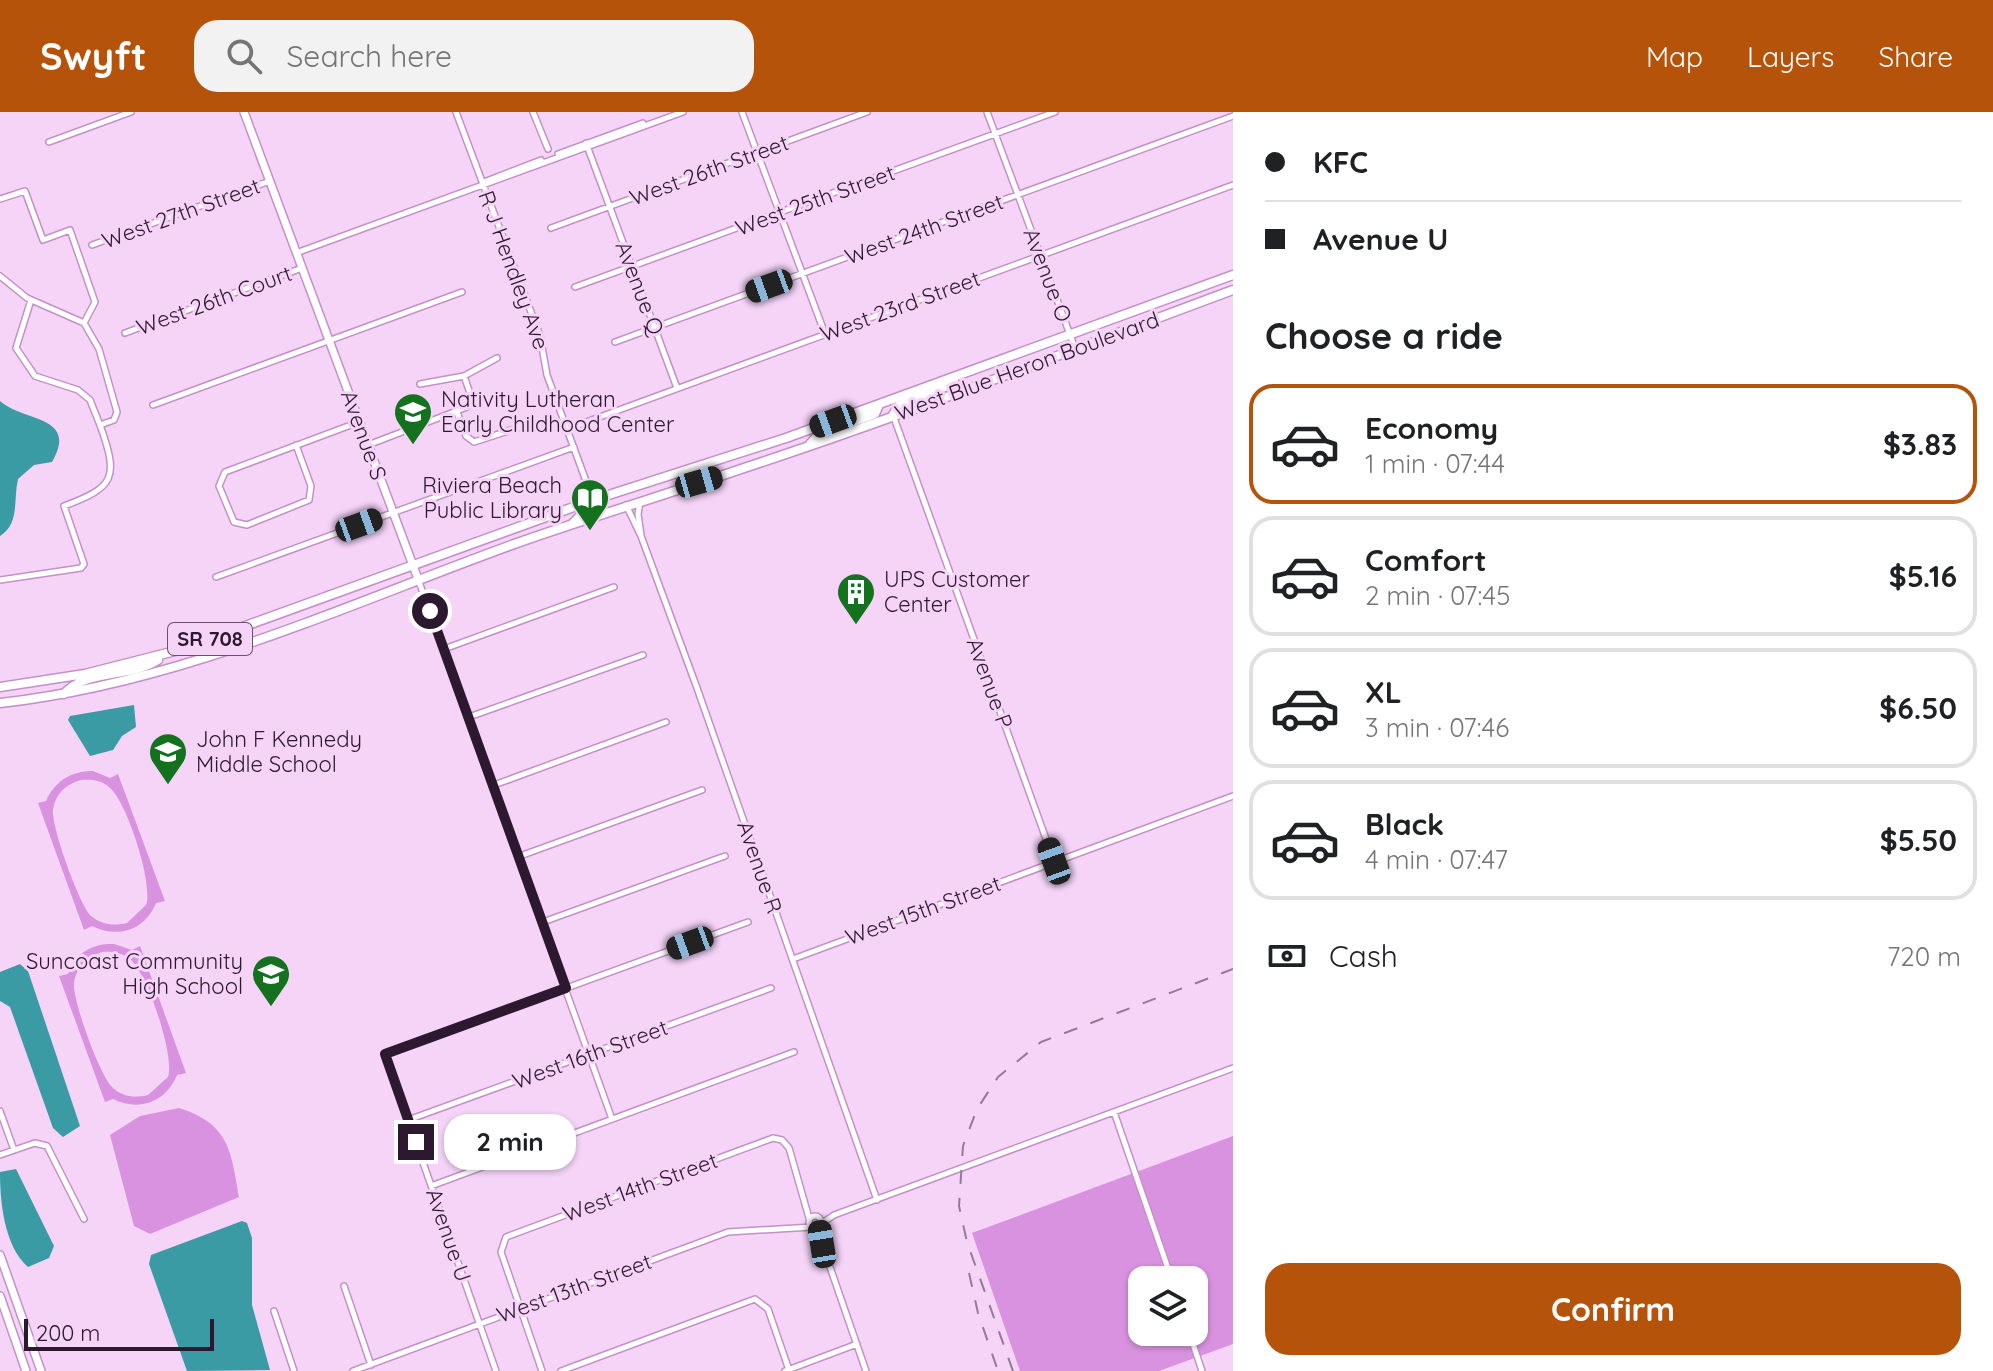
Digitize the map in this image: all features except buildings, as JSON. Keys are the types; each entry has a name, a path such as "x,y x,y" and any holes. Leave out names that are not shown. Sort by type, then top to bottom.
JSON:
{"main road":[{"name":"West Blue Heron Boulevard","path":"0,687 51,681 159,656 593,500 879,405 1233,275"},
{"name":"West Blue Heron Boulevard","path":"0,703 64,694 193,663 418,579 625,505 810,445 1233,290"},
{"path":"893,415 898,406 952,384 955,377"},
{"path":"810,445 818,435 875,414 879,405"},
{"path":"64,694 76,683 141,668 157,662 159,656"},
{"path":"38,698 51,681"}],"street":[{"path":"49,142 131,112"},
{"name":"Avenue S","path":"244,112 520,856 612,1119"},
{"name":"R J Hendley Ave","path":"456,112 540,336 547,375 567,429"},
{"path":"533,112 548,149"},
{"name":"West 26th Court","path":"296,253 674,112"},
{"name":"West 26th Court","path":"587,145 683,112"},
{"path":"742,112 825,334"},
{"name":"West 26th Street","path":"551,228 867,112"},
{"name":"Avenue O","path":"987,112 1075,348"},
{"name":"West 25th Street","path":"575,287 1055,112"},
{"name":"West 24th Street","path":"615,342 1233,116"},
{"name":"Avenue Q","path":"587,145 677,388"},
{"name":"West 27th Street","path":"92,245 270,181"},
{"name":"West 23rd Street","path":"567,429 1233,185"},
{"path":"0,199 25,191 43,240 70,230 95,302 84,323"},
{"name":"West 26th Court","path":"125,333 302,268"},
{"path":"0,276 31,300 84,323 99,349 117,412 114,420 100,425"},
{"path":"153,405 462,292"},
{"path":"0,580 81,568 84,564 64,506 96,494 109,480 112,461 90,400 78,390 35,376 16,348 31,300"},
{"path":"420,384 464,376 497,358"},
{"path":"368,445 457,412 471,401 464,376"},
{"path":"457,412 466,436 474,442 520,427"},
{"name":"Avenue P","path":"893,415 1054,861"},
{"path":"296,445 312,491 306,503 241,525 230,517 219,479 228,470 296,445 359,422"},
{"path":"567,429 593,500 569,525"},
{"path":"216,577 574,447"},
{"name":"Avenue R","path":"641,500 638,514 641,536"},
{"name":"Avenue R","path":"625,505 641,536 877,1200"},
{"path":"444,649 614,587"},
{"path":"469,717 643,655"},
{"path":"494,785 666,722"},
{"path":"520,856 702,790"},
{"name":"West 15th Street","path":"793,959 1233,796"},
{"path":"543,922 725,856"},
{"path":"566,988 748,922"},
{"name":"Avenue U","path":"496,1371 385,1054 566,988"},
{"name":"West 16th Street","path":"408,1120 771,988"},
{"path":"431,1186 794,1052"},
{"path":"866,1371 815,1222 1233,1068"},
{"path":"0,1111 14,1150"},
{"path":"1114,1112 1167,1266"},
{"name":"West 14th Street","path":"520,1308 501,1243 510,1234 773,1138 782,1140 789,1148 815,1222"},
{"path":"0,1155 35,1143 47,1146 84,1219"},
{"name":"West 13th Street","path":"353,1371 734,1231 800,1227 815,1222"},
{"path":"0,1255 41,1371"},
{"path":"344,1286 371,1365"},
{"path":"0,1296 26,1371"},
{"path":"561,1371 755,1299 768,1309 787,1370 857,1344"},
{"path":"520,1308 542,1371"},
{"path":"274,1311 294,1371"},
{"path":"1194,1346 1202,1371"}],"shaded area":[{"path":"0,401 53,428 58,436 58,447 52,462 34,465 18,479 11,525 0,536"},
{"path":"134,705 136,727 122,736 113,750 90,756 68,720 70,716"},
{"path":"85,771 110,778 118,774 165,901 156,903 145,920 130,930 111,932 92,926 84,930 38,803 46,801 65,778","holes":["85,780 104,783 117,796 143,863 146,905 127,923 108,924 91,916 73,881 61,847 54,819 54,804 66,787"]},
{"path":"106,944 132,950 140,946 186,1073 177,1075 166,1092 151,1102 132,1105 113,1099 105,1102 59,976 68,974 80,955","holes":["102,952 121,954 138,969 164,1035 168,1077 148,1095 125,1095 113,1088 94,1054 77,1005 74,983 77,972 88,960"]},
{"path":"20,964 28,971 80,1126 63,1137 53,1128 10,1007 0,1001 0,972"},
{"path":"179,1108 208,1122 225,1141 239,1197 150,1234 134,1226 110,1135 140,1116"},
{"path":"1233,1136 1233,1344 1159,1371 1020,1371 972,1233"},
{"path":"16,1169 54,1246 49,1258 28,1267 9,1235 1,1196 0,1172"},
{"path":"242,1221 247,1223 252,1238 252,1305 270,1370 187,1371 149,1264 151,1255"}],"railway":[{"path":"1013,1371 967,1242 959,1206 963,1146 977,1109 998,1077 1041,1042 1233,969"},
{"path":"969,1273 978,1313 998,1371"}],"place":[{"name":"Nativity Lutheran Early Childhood Center","path":"413,446"},
{"name":"Riviera Beach Public Library","path":"590,532"},
{"name":"UPS Customer Center","path":"856,626"},
{"name":"John F Kennedy Middle School","path":"168,786"},
{"name":"Suncoast Community High School","path":"271,1008"}],"route":[{"path":"416,1142 385,1054 566,988 430,611"}]}
